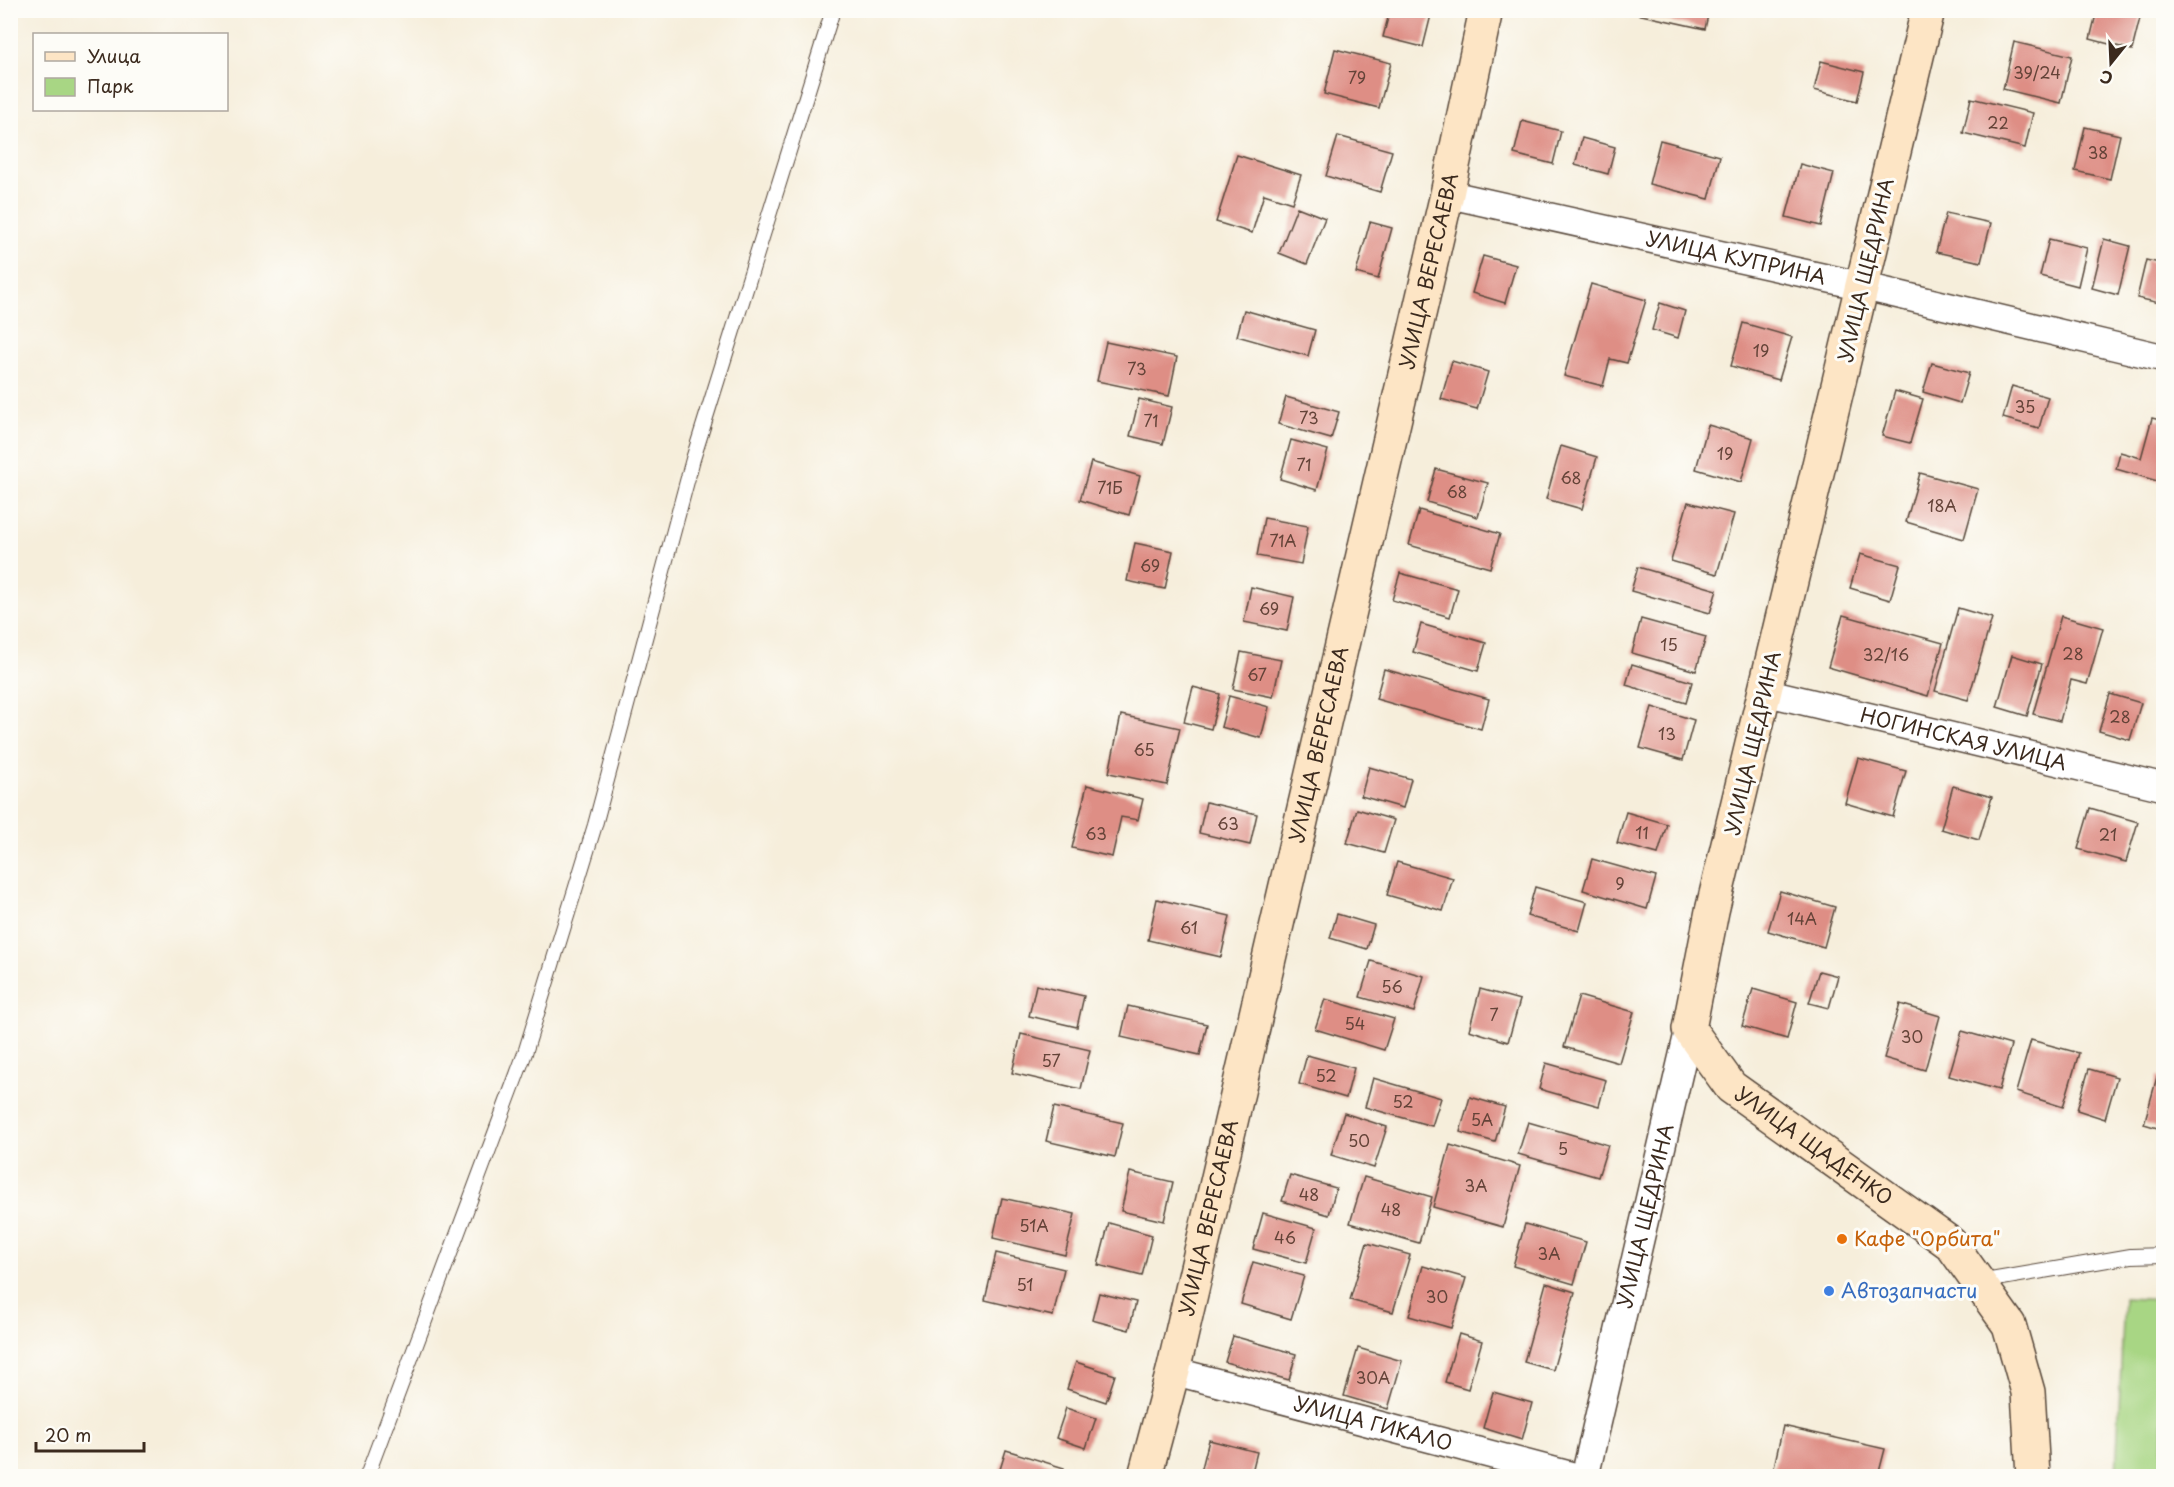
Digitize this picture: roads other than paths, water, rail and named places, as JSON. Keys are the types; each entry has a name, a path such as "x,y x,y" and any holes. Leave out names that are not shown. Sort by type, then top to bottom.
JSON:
{"main road":[{"name":"УЛИЦА ВЕРЕСАЕВА","path":"1145,1476 1173,1371 1447,194 1486,10"},
{"name":"УЛИЦА ЩЕДРИНА","path":"1689,1029 1712,911 1928,10"},
{"name":"УЛИЦА ЩАДЕНКО","path":"1689,1029 1731,1087 1952,1244 2009,1325 2028,1392 2033,1476"}],"street":[{"name":"УЛИЦА КУПРИНА","path":"1447,194 1862,286 2163,358"},
{"name":"НОГИНСКАЯ УЛИЦА","path":"1765,692 2163,786"},
{"name":"УЛИЦА ЩЕДРИНА","path":"1585,1476 1689,1029"},
{"name":"УЛИЦА ГИКАЛО","path":"1173,1371 1573,1476"}],"lane":[{"path":"366,1476 525,1053 594,825 693,459 834,10"},
{"path":"1978,1282 2131,1256 2163,1255"}],"place":[{"name":"Кафе \"Орбита\"","path":"1842,1239"},
{"name":"Автозапчасти","path":"1829,1291"}]}
